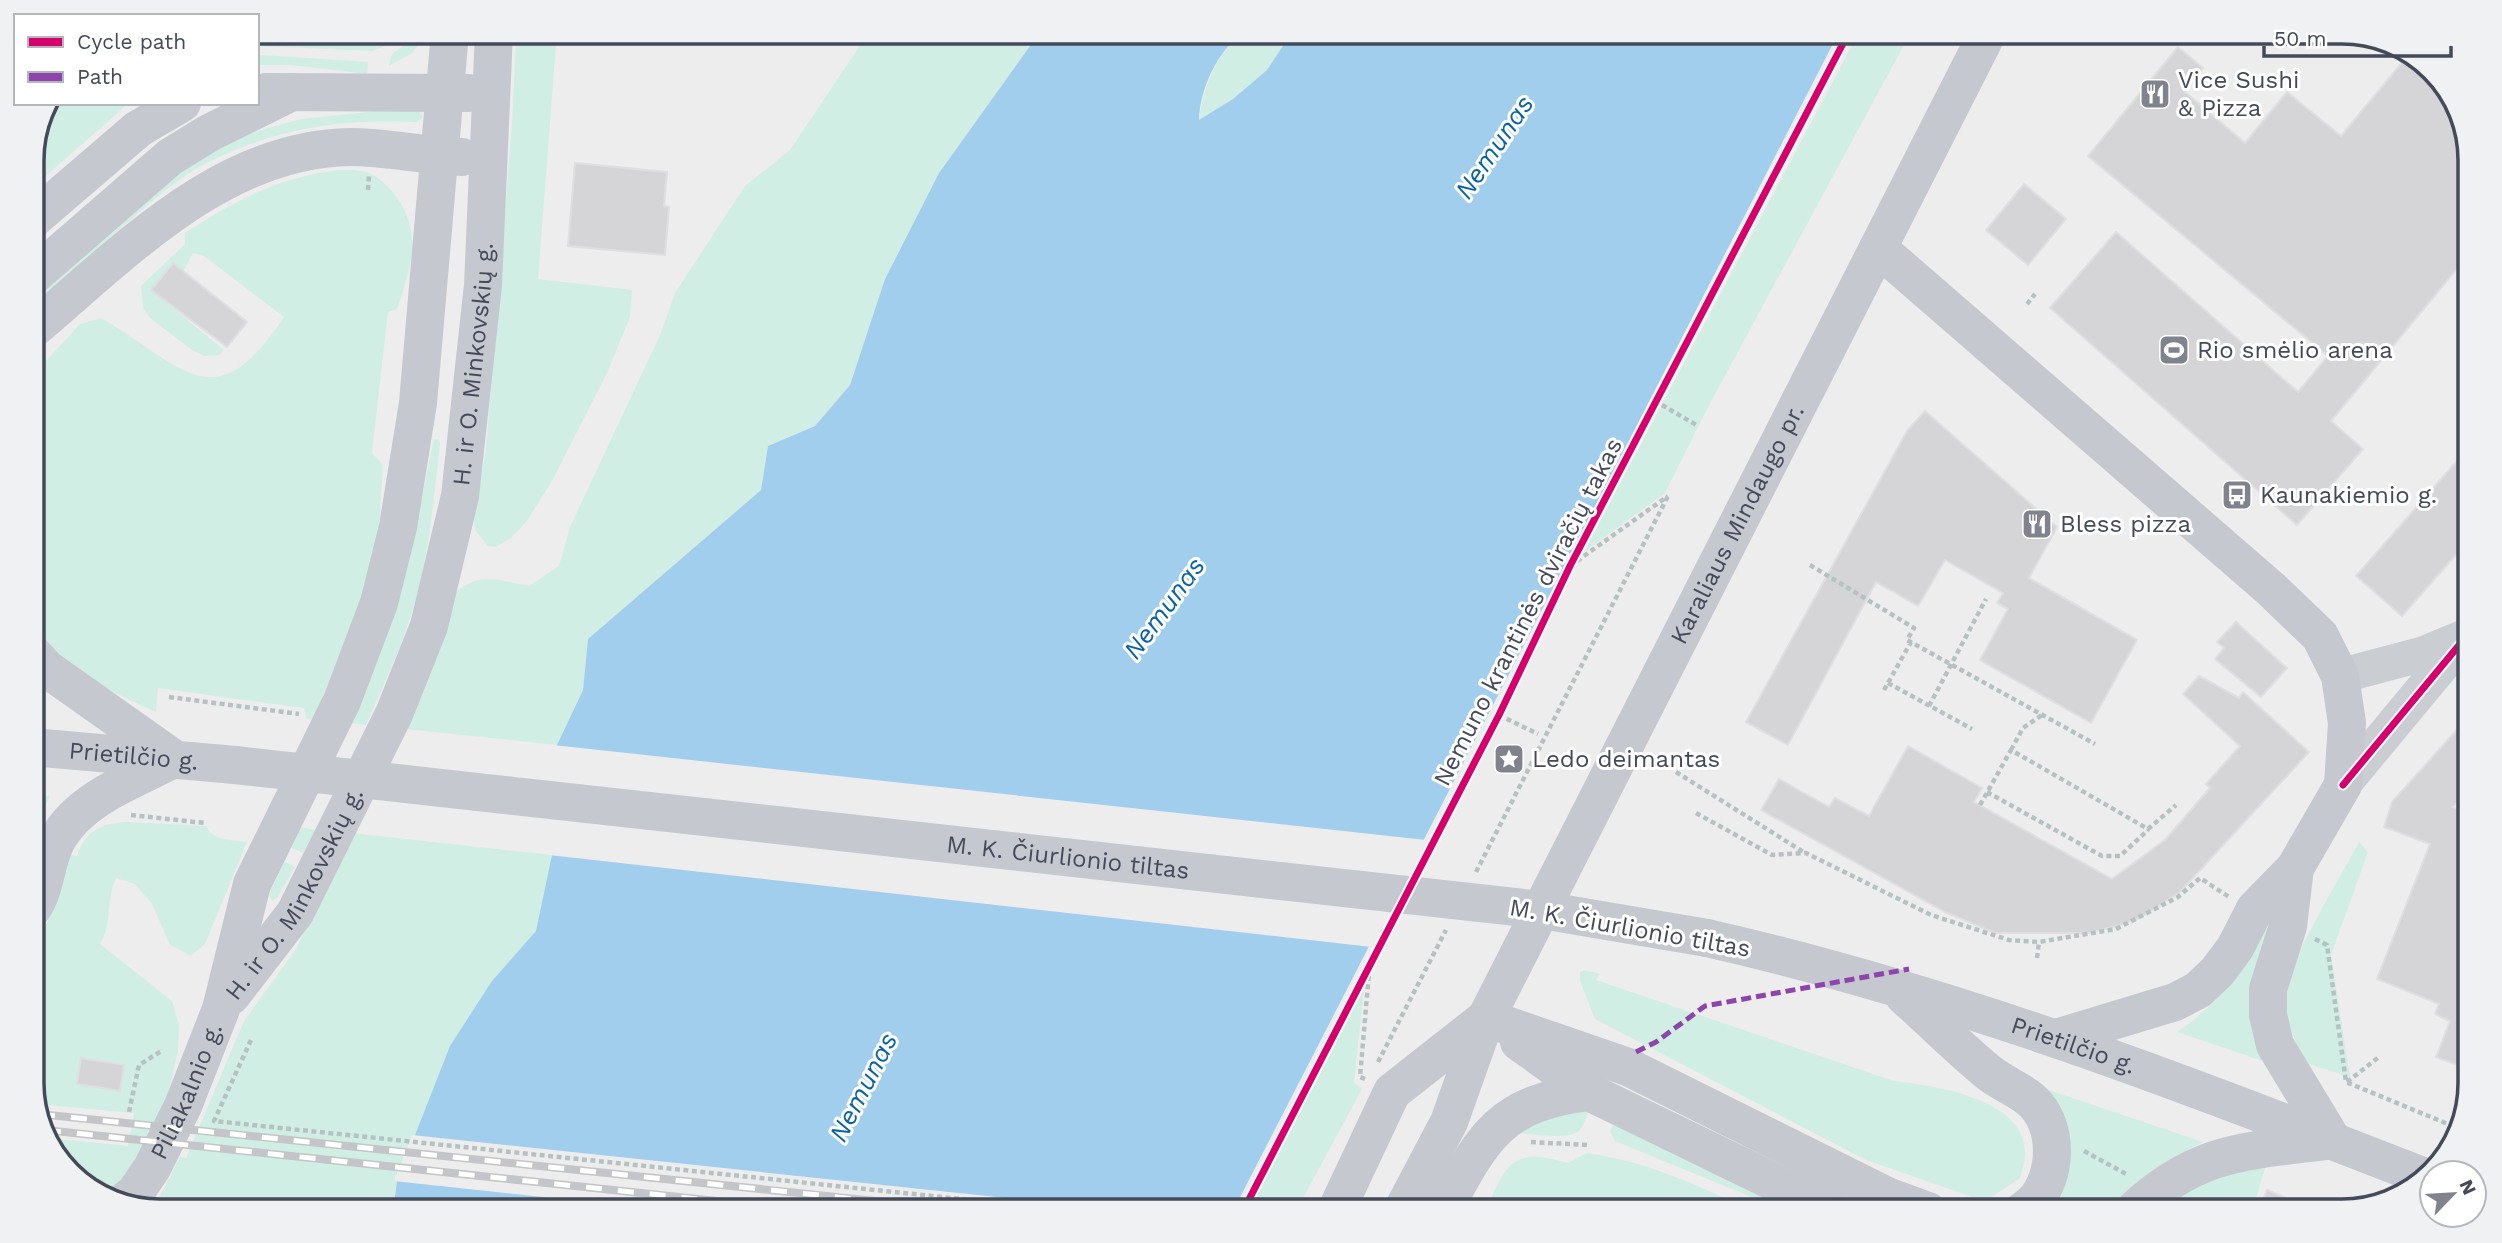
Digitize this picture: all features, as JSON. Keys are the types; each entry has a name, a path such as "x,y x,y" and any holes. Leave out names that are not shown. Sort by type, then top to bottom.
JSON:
{"main road":[{"name":"H. ir O. Minkovskių g.","path":"221,1009 252,884 342,701 379,603 398,527 418,403 449,44"},
{"name":"H. ir O. Minkovskių g.","path":"221,1009 295,913 394,714 429,625 460,496 483,285 494,44"},
{"name":"Karaliaus Mindaugo pr.","path":"1409,1199 1448,1122 1486,1018 1982,44"},
{"path":"259,102 275,92 444,91 492,96"},
{"path":"44,210 138,129 179,105"},
{"path":"44,267 170,157 255,105"},
{"path":"44,324 146,234 204,192 259,166 308,152 349,147 489,159"},
{"path":"1878,248 2271,589 2320,636 2340,676 2347,723 2343,785 2295,868 2255,909 2235,948 2217,972 2198,990 2175,1002 2056,1038"},
{"path":"44,666 174,759 78,812 58,838 44,881"},
{"name":"Prietilčio g.","path":"44,748 235,765"},
{"name":"M. K. Čiurlionio tiltas","path":"235,765 1542,910 1707,937 1894,987"},
{"path":"2148,1199 2207,1160 2236,1152 2333,1141 2275,1045 2268,1014 2268,989 2288,926 2295,868"},
{"path":"1894,987 1991,1074 2021,1092 2040,1109 2049,1127 2054,1147 2045,1186 2034,1199"},
{"name":"Prietilčio g.","path":"1894,987 2056,1038 2416,1173"},
{"name":"Piliakalnio g.","path":"130,1195 144,1181 160,1155 221,1009"},
{"path":"1486,1018 1589,1092 1807,1199"},
{"path":"1342,1199 1392,1092 1486,1018"},
{"path":"1486,1018 1628,1067 1895,1199"},
{"path":"1450,1199 1482,1140 1520,1110 1554,1096 1589,1092"}],"street":[{"path":"2340,676 2423,654 2458,639"},
{"path":"2343,785 2458,647"}],"path":[{"path":"2027,304 2035,294"},
{"path":"1650,414 1662,393"},
{"path":"1662,405 1698,426"},
{"path":"1474,875 1668,496 1570,566"},
{"path":"1810,565 1914,628 1907,640 2095,744"},
{"path":"1929,706 1986,599"},
{"path":"1884,690 1911,642"},
{"path":"1888,683 1972,729"},
{"path":"169,697 299,714"},
{"path":"1499,715 1538,734"},
{"path":"1980,805 2023,727 2042,715"},
{"path":"2011,750 2148,829"},
{"path":"1676,772 1806,853 1931,915 2009,940 2039,942 2116,929 2178,897 2200,878 2255,909"},
{"path":"1987,792 2102,856 2120,856 2176,805"},
{"path":"1696,813 1772,855 1806,853"},
{"path":"120,814 205,823"},
{"path":"1375,1068 1449,923"},
{"path":"2037,958 2039,942"},
{"path":"2327,945 2346,1082"},
{"path":"1358,985 1376,949"},
{"path":"1369,1080 1360,1077 1370,961"},
{"path":"251,1040 214,1121 953,1199"},
{"path":"129,1112 139,1065 163,1050"},
{"path":"2346,1082 2379,1057"},
{"path":"2346,1082 2450,1125"},
{"path":"1529,1142 1589,1145"},
{"path":"2078,1148 2142,1199"}],"green space":[{"path":"259,44 388,44 372,51 259,46"},
{"path":"406,44 419,44 412,53 389,66 392,54"},
{"path":"516,44 556,44 538,279 632,290 630,317 607,373 552,481 526,522 511,538 496,547 488,546 475,530 474,519 486,449"},
{"path":"861,44 1031,44 939,173 885,279 850,385 815,426 768,446 761,490 588,639 583,690 557,745 406,729 452,596 461,588 479,580 497,580 529,586 559,566 570,527 660,335 675,293 745,186 790,150"},
{"path":"1231,44 1284,44 1267,70 1233,99 1199,121 1208,83"},
{"path":"1853,44 1905,44 1707,409 1665,493 1584,552"},
{"path":"259,56 368,62 367,74 291,65 259,65"},
{"path":"58,105 127,105 44,177 48,129"},
{"path":"388,110 420,112 423,117 417,122 362,122 308,128 230,152 184,177 155,199 44,296 44,285 149,189 243,135 301,119"},
{"path":"357,170 375,176 398,199 411,229 412,251 406,281 397,309 388,312 372,453 383,465 379,530 360,602 314,720 306,718 304,708 158,688 156,712 87,677 55,654 44,642 44,363 80,324 101,318 177,367 197,375 217,377 238,369 259,349 284,317 204,256 193,253 183,272 173,264 151,290 224,350 219,355 204,356 150,318 143,308 141,286 185,244 185,233 258,192 316,174"},
{"path":"434,439 439,440 440,444 436,483 416,599 400,647 366,725 351,723 416,525"},
{"path":"44,795 50,796 44,809"},
{"path":"127,822 206,826 218,837 247,842 205,944 191,956 170,945 152,904 135,884 116,878 106,929 100,944 172,1001 179,1025 178,1051 164,1111 124,1180 112,1188 83,1171 58,1139 128,1146 134,1113 46,1105 44,1091 44,929 56,903 70,855 77,856 80,847 90,835 110,824"},
{"path":"299,827 316,830 303,853 290,847"},
{"path":"352,833 552,855 548,887 536,931 492,981 397,1181 395,1199 159,1199 180,1157 186,1158 244,1021 296,949"},
{"path":"2359,842 2368,852 2331,955 2350,1077 2306,1063 2289,1023 2285,997 2294,964 2304,943"},
{"path":"284,861 295,867 277,898 272,901 269,894"},
{"path":"2262,928 2271,930 2253,980 2250,1010 2263,1061 2177,1032 2205,1010 2227,986"},
{"path":"1585,970 1600,974 1596,980 1894,1081 1953,1091 1993,1107 2009,1118 2020,1133 2025,1154 2020,1178 1992,1197 1975,1198 1866,1160 1595,1019 1580,981 1580,972"},
{"path":"1364,988 1354,1083 1362,1089 1302,1199 1252,1199"},
{"path":"2046,1089 2203,1142 2165,1162 2122,1199 2051,1199 2069,1135 2067,1122"},
{"path":"1589,1110 1581,1129 1566,1136 1510,1132 1525,1121"},
{"path":"1613,1125 1619,1125 1770,1199 1756,1199 1615,1141 1610,1131"},
{"path":"1587,1153 1632,1162 1726,1199 1493,1199 1492,1196 1506,1171 1520,1159 1540,1157 1568,1163"},
{"path":"2266,1165 2256,1199 2175,1199 2217,1172"}],"water":[{"name":"Nemunas","path":"1031,44 1231,44 1212,71 1203,95 1199,120 1233,99 1267,70 1284,44 1833,44 1239,1199 395,1199 397,1181 450,1046 492,981 536,931 552,855 557,745 583,690 588,639 761,490 768,446 815,426 850,385 885,279 939,173"}],"pier":[{"path":"553,745 1426,840 1372,947 549,855"},
{"path":"412,1135 1015,1199 563,1199 394,1181"}],"building":[{"path":"2178,47 2203,68 2184,91 2245,143 2287,92 2341,136 2403,61 2419,72 2439,95 2452,122 2458,152 2458,268 2331,421 2363,449 2297,525 2050,308 2116,232 2298,392 2328,356 2088,156"},
{"path":"575,163 667,172 664,206 669,207 665,255 568,246"},
{"path":"2024,184 2066,219 2028,265 1986,230"},
{"path":"173,263 247,322 227,347 151,290"},
{"path":"1925,411 2057,527 2029,578 2137,640 2091,723 1980,660 2008,609 1997,603 2003,593 1945,560 1918,606 1876,582 1788,745 1746,722 1907,431"},
{"path":"2458,460 2458,553 2402,616 2356,576"},
{"path":"2236,622 2287,668 2261,697 2215,659 2224,648 2217,642"},
{"path":"2199,676 2239,698 2243,692 2309,752 2180,892 2139,918 2116,926 2089,933 1995,933 1945,912 1761,810 1779,779 1829,807 1835,798 1869,816 1908,746 1982,788 1974,802 2112,879 2165,840 2210,788 2206,784 2240,746 2183,694"},
{"path":"2458,728 2458,801 2453,807 2458,810 2458,1065 2436,1057 2450,1021 2435,1014 2439,1004 2377,979 2430,844 2384,827 2392,802"},
{"path":"81,1058 124,1065 120,1091 77,1084"},
{"path":"2267,1190 2289,1199 2263,1199"}],"railway":[{"path":"48,1115 857,1199"},
{"path":"54,1131 698,1199"}],"marked path":[{"path":"1636,1052 1656,1042 1705,1006 1909,969"}],"cycle path":[{"name":"Nemuno krantinės dviračių takas","path":"1249,1199 1499,715 1570,566 1843,44"},
{"path":"2343,785 2458,646"}],"place":[{"name":"Vice Sushi & Pizza","path":"2155,94"},
{"name":"Rio smėlio arena","path":"2174,350"},
{"name":"Kaunakiemio g.","path":"2237,495"},
{"name":"Bless pizza","path":"2037,524"},
{"name":"Ledo deimantas","path":"1509,759"}]}
